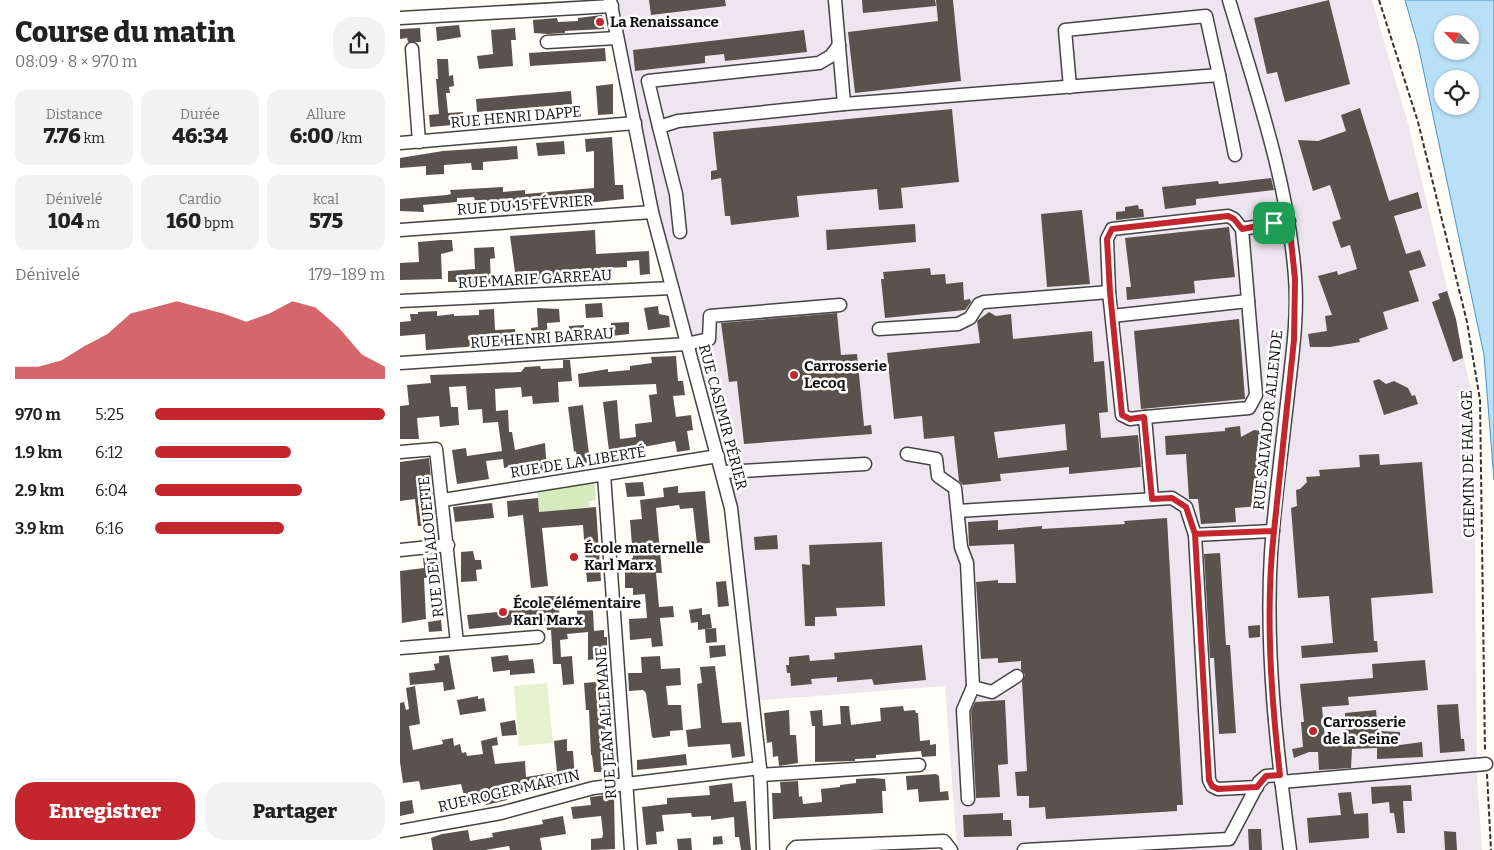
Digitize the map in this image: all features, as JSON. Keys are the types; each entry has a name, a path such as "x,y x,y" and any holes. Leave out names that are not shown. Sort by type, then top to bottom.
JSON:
{"street":[{"path":"835,0 844,104"},
{"name":"RUE SALVADOR ALLENDE","path":"1230,0 1281,178 1289,221 1295,279 1294,340 1270,581 1271,660 1280,778 1290,850"},
{"path":"400,18 611,3"},
{"name":"RUE CASIMIR PÉRIER","path":"611,3 652,212 686,344 732,508 760,772 763,850"},
{"path":"1070,87 1065,30 1206,16 1235,155"},
{"path":"547,42 617,38"},
{"path":"680,232 676,194 648,81 819,63 832,56 839,45"},
{"path":"412,49 419,142"},
{"path":"659,127 678,121 844,104 1219,75"},
{"name":"RUE HENRI DAPPE","path":"400,143 635,123"},
{"name":"RUE DU 15 FÉVRIER","path":"400,230 652,212"},
{"path":"1228,216 1234,219 1242,229 1256,395 1254,402 1249,408 1130,419 1122,415 1110,292 1107,239 1112,229 1228,216"},
{"path":"1242,229 1289,221"},
{"name":"RUE MARIE GARREAU","path":"400,301 672,288"},
{"path":"880,329 958,324 970,318 979,304 984,302 1110,292"},
{"path":"1112,316 1248,301"},
{"name":"RUE HENRI BARRAU","path":"400,363 686,344 709,339 710,316 840,305"},
{"path":"1144,417 1152,499"},
{"name":"RUE DE L'ALOUETTE","path":"400,452 436,449 444,500 457,642"},
{"path":"907,454 936,459 938,476 955,488 961,547 967,563 973,687 963,710 968,799"},
{"name":"RUE DE LA LIBERTÉ","path":"444,500 718,456"},
{"path":"723,472 865,464"},
{"name":"RUE JEAN ALLEMANE","path":"604,475 631,850"},
{"path":"958,511 1172,498 1186,507 1195,534 1209,780 1212,786 1218,789 1257,787"},
{"path":"1195,534 1274,531"},
{"path":"400,550 448,546"},
{"path":"400,648 538,637"},
{"path":"973,687 992,692 1017,676"},
{"path":"1024,850 1229,840 1257,787 1266,776 1280,778 1486,764"},
{"name":"RUE ROGER MARTIN","path":"400,831 501,813 593,788 760,772 919,765"},
{"path":"793,850 796,847 944,841 951,850"}],"path":[{"name":"CHEMIN DE HALAGE","path":"1379,0 1418,122 1467,322 1480,400 1483,726 1492,850"}],"shaded area":[{"path":"611,0 1372,0 1409,127 1474,402 1477,775 1482,850 957,850 945,686 752,701 731,508 653,215"}],"green space":[{"path":"590,483 595,485 596,500 589,501 590,507 539,512 537,487"},
{"path":"547,683 553,743 519,746 514,686"}],"water":[{"path":"1405,0 1494,0 1494,480 1484,355 1418,45"}],"building":[{"path":"649,0 725,0 726,6 651,15"},
{"path":"862,0 935,0 936,6 863,13"},
{"path":"936,0 953,0 961,81 855,93 848,32 938,21"},
{"path":"1329,0 1350,84 1285,102 1277,72 1267,74 1254,18"},
{"path":"602,15 604,29 548,34 534,33 533,20 557,18 558,22 578,21 578,18"},
{"path":"459,25 461,37 437,41 436,27"},
{"path":"420,28 421,42 408,42 407,38 400,39 400,29"},
{"path":"515,28 516,40 511,40 513,66 479,69 477,56 493,54 491,30"},
{"path":"804,30 807,52 725,61 724,54 705,56 705,63 635,71 633,50"},
{"path":"605,48 606,61 530,66 529,53"},
{"path":"437,59 448,59 449,76 453,75 454,86 449,87 450,93 446,93 448,113 463,112 464,124 430,127 429,115 439,114 436,79 438,79"},
{"path":"613,84 613,114 598,115 596,86"},
{"path":"571,91 572,104 477,112 476,99"},
{"path":"1360,108 1389,201 1418,192 1422,208 1394,216 1406,254 1420,250 1426,266 1409,271 1419,301 1383,312 1388,329 1359,339 1360,342 1330,347 1310,347 1308,334 1327,331 1325,316 1332,315 1318,276 1337,271 1338,275 1357,269 1350,245 1341,248 1332,222 1341,219 1330,185 1313,191 1298,140 1318,141 1346,131 1341,115"},
{"path":"952,109 959,182 901,188 903,208 879,210 877,189 797,196 799,217 731,225 730,216 725,216 721,178 711,180 711,171 717,170 713,132"},
{"path":"612,137 615,185 623,185 624,199 553,207 543,207 543,205 500,209 500,201 481,202 481,200 475,201 474,197 457,198 457,202 423,205 424,212 400,211 400,199 447,195 451,194 450,190 503,187 503,192 525,190 525,194 594,188 594,151 586,152 585,139"},
{"path":"564,141 565,154 538,156 536,143"},
{"path":"517,146 518,159 483,162 483,170 472,170 471,163 444,165 444,174 426,175 426,166 400,168 400,158 443,151"},
{"path":"1271,178 1274,190 1196,199 1196,205 1165,209 1162,187 1218,181 1219,184"},
{"path":"1138,205 1139,209 1143,209 1144,217 1116,220 1116,212 1125,211 1125,207"},
{"path":"1082,210 1090,284 1047,287 1041,214"},
{"path":"915,224 916,242 827,250 826,230"},
{"path":"1229,227 1235,277 1194,281 1195,293 1127,300 1126,287 1131,287 1125,238"},
{"path":"595,230 596,254 649,251 650,274 640,275 639,260 627,261 627,267 607,268 608,283 585,283 584,278 528,280 527,271 515,272 510,236"},
{"path":"452,240 453,251 441,254 442,279 400,280 400,263 419,262 418,242"},
{"path":"494,247 495,258 490,259 491,284 461,285 461,282 448,282 448,271 475,269 474,248"},
{"path":"930,268 931,275 945,274 946,284 963,282 964,300 970,299 971,302 965,310 885,318 881,279 884,279 883,272"},
{"path":"1447,291 1456,319 1463,358 1453,362 1432,302 1440,299 1438,294"},
{"path":"602,303 603,317 586,318 585,304"},
{"path":"658,306 659,314 669,316 670,327 648,330 644,308"},
{"path":"537,308 559,309 560,322 547,323 548,340 532,341 531,328 538,327"},
{"path":"494,309 495,330 515,329 516,343 426,350 425,334 400,336 400,322 411,321 410,314 437,311 437,316 454,314 454,316 479,315 479,310"},
{"path":"989,312 996,316 1011,314 1013,339 1092,331 1094,362 1104,361 1108,412 1099,413 1101,438 1138,435 1141,467 1069,474 1069,467 1000,474 1001,481 963,485 959,481 954,436 924,439 922,416 894,419 887,353 980,343 977,321","holes":["1065,424 1067,450 998,458 994,432"]},
{"name":"Carrosserie Lecoq","path":"837,313 841,355 857,354 864,426 871,425 872,434 744,444 737,381 729,382 721,323"},
{"path":"1239,319 1245,399 1141,409 1134,331"},
{"path":"629,322 629,334 611,336 611,323"},
{"path":"584,325 584,338 570,339 569,326"},
{"path":"676,356 678,381 683,381 685,395 673,396 676,417 691,415 693,430 687,431 690,450 677,452 675,441 622,451 622,458 610,459 603,402 617,400 620,439 636,437 635,424 652,422 649,395 657,394 656,384 579,387 578,374 608,369 608,372 630,370 630,366 652,363 651,357"},
{"path":"563,360 570,360 572,381 558,382 559,402 533,404 532,396 522,397 521,387 495,389 496,411 508,410 509,432 512,432 515,450 545,443 547,472 513,477 512,466 504,468 503,459 486,461 489,479 457,484 452,450 466,448 467,456 502,451 498,422 483,423 482,409 468,410 466,386 449,387 451,407 458,407 459,425 440,427 439,416 417,418 419,439 400,439 400,406 409,405 407,385 431,383 430,375 521,372 525,367 540,366 541,369 563,368"},
{"path":"1379,379 1386,384 1394,381 1408,388 1412,396 1415,395 1418,404 1384,415 1373,381"},
{"path":"583,405 590,462 578,464 576,451 574,452 568,407"},
{"path":"1240,426 1241,437 1254,430 1262,431 1266,437 1265,445 1256,452 1260,506 1235,508 1236,522 1201,524 1198,499 1189,499 1186,454 1166,455 1165,436 1225,431 1225,428"},
{"path":"1379,454 1380,465 1422,462 1433,593 1371,598 1374,641 1377,641 1378,652 1302,658 1301,646 1333,643 1329,596 1298,598 1291,508 1297,506 1296,490 1300,489 1307,482 1306,477 1320,476 1319,470 1360,467 1359,455"},
{"path":"429,458 435,519 429,520 430,526 418,526 415,499 400,501 400,462"},
{"path":"643,482 645,496 627,497 625,483"},
{"path":"678,486 678,493 705,491 710,543 697,544 693,508 680,509 679,505 656,508 662,573 656,573 659,607 673,606 674,617 660,618 663,646 652,647 651,638 630,640 629,619 647,618 645,594 633,595 633,588 625,588 625,558 633,558 630,520 642,519 640,500 664,497 663,488"},
{"path":"538,498 539,512 596,507 601,581 587,582 583,525 542,528 548,586 531,588 523,515 508,517 507,501"},
{"path":"492,503 494,518 455,522 453,507"},
{"path":"1167,518 1183,805 1177,805 1177,811 1046,819 1045,807 1029,808 1029,796 1017,796 1015,772 1027,771 1022,682 1025,675 1021,669 1021,661 998,663 998,658 981,659 976,582 998,580 998,583 1016,583 1014,544 969,546 968,522 998,520 998,530 1042,526 1042,529 1125,524 1124,521"},
{"path":"777,535 778,549 755,550 754,537"},
{"path":"882,542 885,606 836,608 837,616 815,617 815,626 805,626 802,564 810,565 809,545"},
{"path":"473,551 475,560 481,560 482,569 476,570 477,581 461,582 461,552"},
{"path":"1220,553 1226,645 1230,645 1236,733 1219,734 1214,658 1210,658 1204,554"},
{"path":"435,557 439,559 441,576 424,578 426,619 402,623 400,571 424,568 423,558"},
{"path":"726,581 729,606 718,607 716,582"},
{"path":"544,596 557,596 561,623 578,622 576,599 589,598 590,610 593,610 594,631 604,630 604,637 607,637 607,662 596,663 596,659 588,660 588,632 567,634 568,639 560,640 561,657 572,656 574,684 563,685 561,664 553,664 551,630 547,630 546,621 469,629 467,615 546,607"},
{"path":"702,608 702,615 710,614 712,628 698,630 698,622 691,623 689,610"},
{"path":"441,620 442,631 429,632 428,622"},
{"path":"1260,625 1260,637 1249,638 1248,626"},
{"path":"716,628 717,642 706,643 705,629"},
{"path":"725,645 726,656 710,658 709,646"},
{"path":"922,645 926,680 874,685 872,679 837,682 837,677 811,679 812,684 791,686 790,673 787,673 786,665 789,665 789,657 809,655 810,661 835,659 834,653"},
{"path":"449,655 455,689 444,691 443,682 410,685 409,673 435,670 434,664 439,663 439,656"},
{"path":"508,655 509,661 533,659 535,673 510,675 510,670 493,672 491,657"},
{"path":"660,656 661,669 680,668 681,685 666,686 668,705 681,705 683,730 670,731 670,736 654,738 652,737 646,693 643,690 629,691 628,673 642,673 641,657"},
{"path":"1425,660 1428,690 1348,697 1349,705 1322,707 1325,740 1346,738 1345,713 1376,710 1378,731 1400,732 1400,745 1422,742 1423,757 1377,759 1377,748 1352,749 1351,768 1319,770 1318,752 1309,752 1294,758 1292,749 1303,747 1301,722 1304,722 1300,684 1373,678 1372,664"},
{"path":"715,666 722,723 741,722 745,756 732,758 730,744 688,747 686,730 701,728 697,684 702,683 700,667"},
{"path":"596,682 600,705 611,704 611,720 604,720 609,753 604,753 604,772 594,772 591,755 589,710 586,710 584,683"},
{"path":"415,686 420,724 409,726 413,750 443,744 442,740 453,738 454,746 460,744 462,753 466,752 467,756 483,754 481,741 497,737 498,745 492,746 495,764 525,761 526,777 557,772 554,741 567,739 567,751 573,751 575,779 558,782 558,788 506,795 507,800 486,805 486,799 466,803 461,784 421,790 419,781 403,783 400,762 400,703 404,702 406,710 409,709 406,688"},
{"path":"478,696 478,699 484,698 486,711 460,715 457,700"},
{"path":"1005,700 1008,764 998,765 1000,797 976,798 971,711 975,702"},
{"path":"1458,704 1461,739 1464,739 1465,751 1440,753 1437,705"},
{"path":"840,706 849,706 851,725 881,721 880,708 903,706 904,711 915,710 918,713 920,741 930,740 930,745 936,744 936,756 922,757 921,751 876,755 876,758 855,759 855,761 815,762 815,726 812,726 810,711 822,710 823,726 841,724"},
{"path":"789,710 790,735 796,735 798,763 779,766 778,756 773,757 772,742 767,743 764,713"},
{"path":"515,720 517,735 502,736 500,723"},
{"path":"686,754 687,765 637,770 637,760"},
{"path":"936,774 939,776 940,792 948,791 949,800 919,802 918,789 907,790 906,776"},
{"path":"856,779 885,779 886,791 882,791 883,813 773,819 772,793 781,793 780,782 798,781 799,797 802,796 803,804 822,802 821,789 856,783"},
{"path":"732,783 734,802 746,801 751,850 741,850 739,837 735,837 734,817 711,820 711,816 692,817 691,813 662,815 664,831 656,832 657,844 646,845 642,807 667,804 667,798 710,795 709,786"},
{"path":"1411,785 1412,801 1403,801 1405,833 1397,833 1394,813 1390,813 1389,802 1372,804 1371,787"},
{"path":"1351,792 1354,814 1368,813 1369,838 1309,843 1307,818 1341,815 1338,793"},
{"path":"614,794 615,849 591,850 591,839 602,838 601,816 573,819 571,807 591,805 590,797"},
{"path":"412,800 414,813 400,816 400,802"},
{"path":"1003,813 1003,820 1011,820 1012,836 964,837 963,815"},
{"path":"563,816 566,834 540,838 542,850 510,850 509,846 485,850 433,850 431,838 442,834 468,830 470,841 493,837 492,833 543,824 542,820"},
{"path":"1248,829 1261,829 1262,850 1249,850"},
{"path":"1444,831 1456,832 1457,850 1445,850"},
{"path":"722,836 723,844 713,845 713,837"},
{"path":"691,838 692,850 678,850 677,839"}],"place":[{"name":"La Renaissance","path":"600,22"},
{"name":"Carrosserie Lecoq","path":"794,375"},
{"name":"École maternelle Karl Marx","path":"574,557"},
{"name":"École élémentaire Karl Marx","path":"503,612"},
{"name":"Carrosserie de la Seine","path":"1313,731"}],"route":[{"path":"1274,223 1242,229 1234,219 1228,216 1112,229 1107,239 1110,292 1122,415 1126,419 1144,417 1152,499 1172,498 1186,507 1195,534 1274,531 1270,581 1271,660 1280,775 1266,776 1257,787 1218,789 1212,786 1209,780 1195,534 1242,532 1274,531 1294,340 1295,279 1289,221 1274,223"}]}
